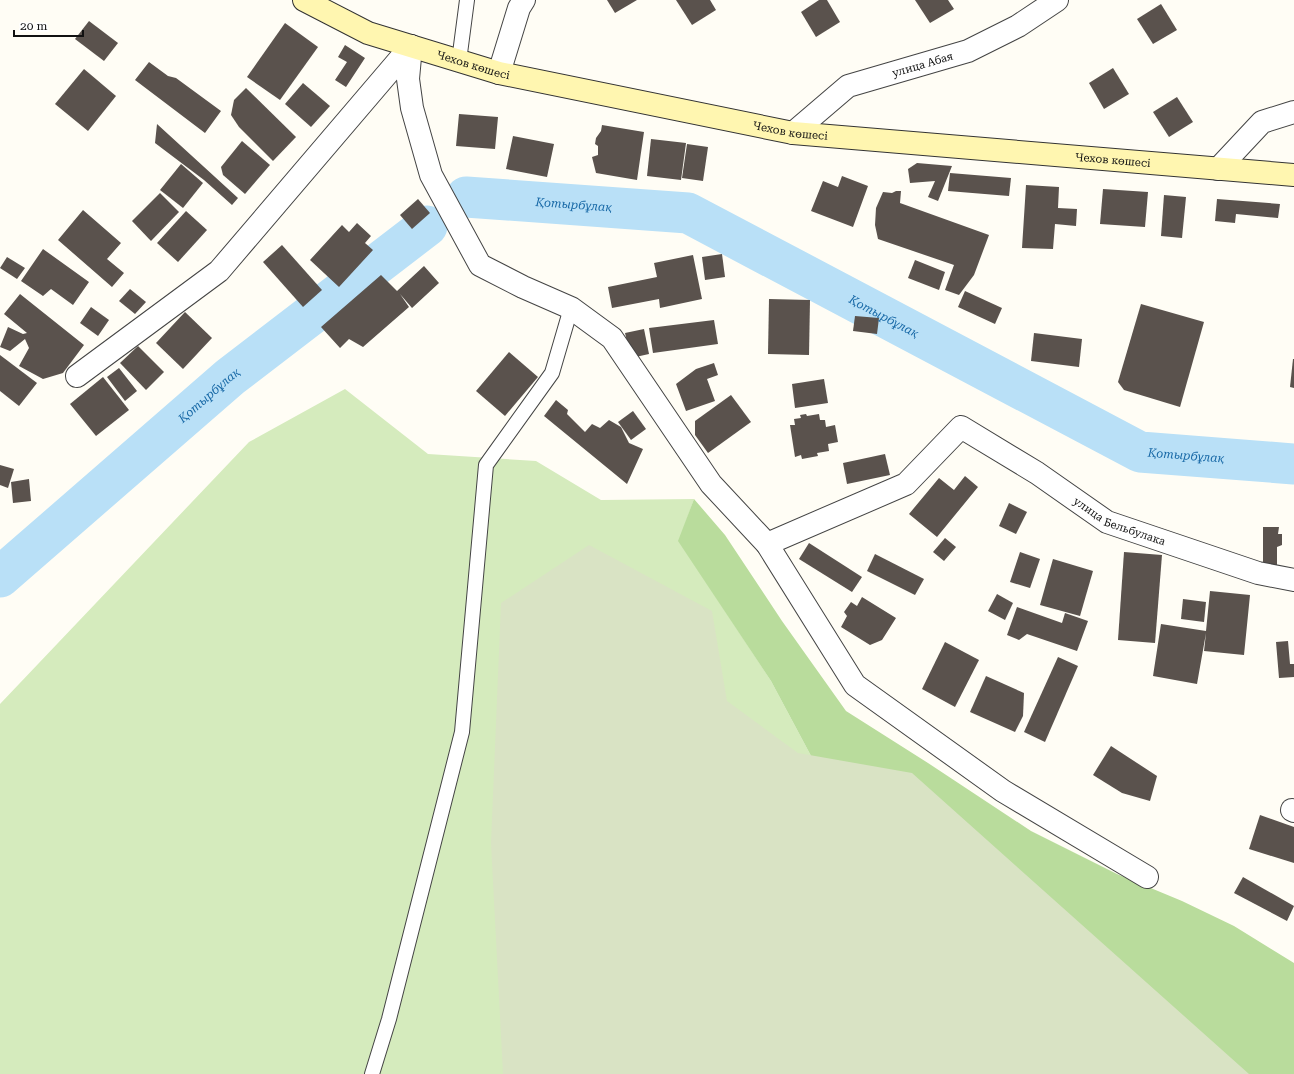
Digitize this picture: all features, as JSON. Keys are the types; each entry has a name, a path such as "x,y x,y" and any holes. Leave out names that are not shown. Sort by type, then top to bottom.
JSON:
{"main road":[{"name":"Чехов көшесі","path":"304,0 368,33 498,73 793,133 1294,175"}],"street":[{"path":"498,73 519,8 524,0"},
{"name":"улица Абая","path":"793,133 848,86 968,51 1018,26 1057,0"},
{"path":"411,46 408,79 411,101 430,175 480,265 523,288 571,308 612,338 711,484 767,544 854,685 1003,791 1147,877"},
{"path":"77,376 219,271 411,46"},
{"path":"1218,169 1262,122 1294,112"},
{"name":"улица Бельбулака","path":"767,544 906,484 961,427 1037,473 1107,522 1258,573 1294,580"}],"lane":[{"path":"459,61 467,0"},
{"path":"372,1074 389,1019 462,732 486,464 552,373 571,308"}],"green space":[{"path":"345,389 428,454 536,461 601,500 694,499 679,541 771,681 833,797 594,1074 0,1074 0,704 249,442"},
{"path":"694,499 725,535 782,621 846,711 1031,831 1117,874 1182,901 1234,926 1294,963 1294,1074 771,1074 833,797 771,681 678,541"},
{"path":"589,545 712,611 727,701 798,753 912,773 1249,1074 503,1074 491,843 501,603"}],"building":[{"path":"607,0 637,0 615,13"},
{"path":"676,0 710,0 716,10 692,25"},
{"path":"819,0 827,0 840,22 816,37 801,12"},
{"path":"915,0 948,0 954,9 930,23"},
{"path":"1161,4 1177,30 1153,44 1137,19"},
{"path":"89,21 118,43 104,61 75,39"},
{"path":"285,23 318,47 280,100 247,77"},
{"path":"345,45 365,58 346,87 335,80 347,62 338,57"},
{"path":"149,62 168,76 176,78 221,111 205,133 135,80"},
{"path":"1113,68 1129,94 1104,109 1089,83"},
{"path":"84,69 116,96 88,131 55,104"},
{"path":"303,83 330,106 311,127 285,104"},
{"path":"246,88 296,137 273,161 239,127 231,115 234,100"},
{"path":"1177,97 1193,122 1169,137 1153,112"},
{"path":"459,114 498,117 495,149 456,146"},
{"path":"157,124 238,198 232,205 204,180 155,143"},
{"path":"602,125 644,132 637,180 596,173 592,157 598,155 598,146 595,144"},
{"path":"513,136 554,144 547,177 506,169"},
{"path":"651,139 686,143 681,180 647,176"},
{"path":"242,141 270,165 245,194 223,175 221,167"},
{"path":"687,144 708,147 703,181 682,178"},
{"path":"917,163 952,166 938,201 928,197 935,181 910,183 908,169"},
{"path":"181,164 203,183 183,208 160,190"},
{"path":"950,173 1011,178 1009,196 948,191"},
{"path":"842,176 868,186 853,227 811,211 823,181 838,187"},
{"path":"1026,185 1059,187 1058,208 1077,209 1076,226 1055,224 1053,249 1022,248"},
{"path":"1103,189 1148,192 1145,227 1100,224"},
{"path":"901,191 900,203 989,235 974,275 959,295 945,290 954,265 878,239 875,225 876,208 883,192 892,193"},
{"path":"160,193 179,212 151,241 132,221"},
{"path":"1164,195 1186,197 1182,238 1161,236"},
{"path":"418,199 430,213 412,229 400,215"},
{"path":"1217,199 1280,204 1278,218 1236,214 1235,223 1215,221"},
{"path":"83,210 121,243 107,259 124,273 112,287 58,240"},
{"path":"186,211 207,230 178,262 157,243"},
{"path":"357,223 371,236 365,243 373,250 339,287 310,260 342,225 349,232"},
{"path":"282,245 322,290 303,307 263,262"},
{"path":"43,249 89,282 73,305 51,289 43,296 21,281"},
{"path":"722,254 725,277 705,280 702,257"},
{"path":"693,255 702,299 660,308 659,299 612,308 608,287 657,277 654,263"},
{"path":"7,257 25,268 17,279 0,268"},
{"path":"915,260 945,272 939,290 908,278"},
{"path":"424,266 439,283 412,308 400,294 409,307 363,347 349,339 340,348 321,327 381,275 397,291"},
{"path":"130,289 146,302 135,314 119,301"},
{"path":"965,291 1002,308 995,324 958,307"},
{"path":"20,294 84,345 63,373 43,379 19,366 29,348 25,339 10,351 0,347 8,327 23,334 27,333 4,314"},
{"path":"769,299 810,300 809,355 768,354"},
{"path":"1141,304 1204,322 1180,407 1124,390 1118,382"},
{"path":"91,307 109,320 98,336 80,323"},
{"path":"185,312 212,338 183,369 156,343"},
{"path":"855,316 879,318 877,334 853,331"},
{"path":"714,320 718,344 653,353 649,328"},
{"path":"644,329 649,354 631,358 625,333"},
{"path":"1034,333 1082,339 1079,367 1031,361"},
{"path":"138,346 164,372 146,390 120,363"},
{"path":"509,352 538,377 505,416 476,391"},
{"path":"0,355 37,383 19,406 0,391"},
{"path":"1294,359 1294,388 1290,387"},
{"path":"714,363 718,375 707,379 715,401 686,411 676,384 696,369"},
{"path":"119,368 137,391 125,401 107,377"},
{"path":"103,377 129,410 96,436 70,404"},
{"path":"824,379 828,403 795,408 792,384"},
{"path":"731,395 751,422 708,453 695,435 695,421"},
{"path":"556,400 568,410 567,414 585,432 592,424 600,428 609,420 621,427 629,443 643,449 627,484 544,416"},
{"path":"633,411 646,429 631,440 618,422"},
{"path":"806,414 807,416 819,414 820,420 825,420 826,427 835,425 838,442 828,444 829,451 817,453 818,456 802,459 801,455 795,457 790,425 795,425 794,419 801,418 800,415"},
{"path":"885,454 890,475 847,484 843,463"},
{"path":"0,465 14,469 8,488 0,485"},
{"path":"965,476 978,487 937,537 909,514 939,478 954,490"},
{"path":"29,479 31,501 13,503 11,482"},
{"path":"1009,503 1027,512 1016,534 999,526"},
{"path":"1263,527 1279,527 1278,534 1282,534 1282,545 1277,547 1277,565 1263,564"},
{"path":"945,538 956,547 944,561 933,552"},
{"path":"809,543 862,577 852,592 799,559"},
{"path":"1020,552 1040,559 1030,588 1010,582"},
{"path":"1124,552 1162,555 1155,643 1118,640"},
{"path":"875,554 924,579 915,595 867,571"},
{"path":"1053,559 1093,571 1080,616 1040,605"},
{"path":"1210,591 1250,595 1244,655 1204,651 1206,633 1197,684 1153,676 1161,624 1206,631"},
{"path":"997,594 1013,603 1005,620 988,611"},
{"path":"862,597 896,618 882,640 870,645 841,627 847,616 844,612 851,602 857,606"},
{"path":"1183,599 1206,602 1204,622 1181,619"},
{"path":"1017,607 1062,623 1065,613 1088,621 1077,651 1027,634 1019,640 1007,635"},
{"path":"1288,641 1290,664 1294,664 1294,677 1279,678 1276,642"},
{"path":"945,642 979,660 955,707 922,689"},
{"path":"1058,657 1078,666 1045,742 1024,732"},
{"path":"986,676 1024,693 1023,716 1015,732 970,712"},
{"path":"1111,746 1157,776 1150,801 1122,793 1093,775"},
{"path":"1260,815 1294,827 1294,863 1249,849"},
{"path":"1243,877 1294,906 1287,921 1234,893"}],"waterway":[{"name":"Қотырбұлақ","path":"466,197 688,213 1140,452 1294,464"},
{"name":"Қотырбұлақ","path":"0,577 230,377 427,226"}]}
